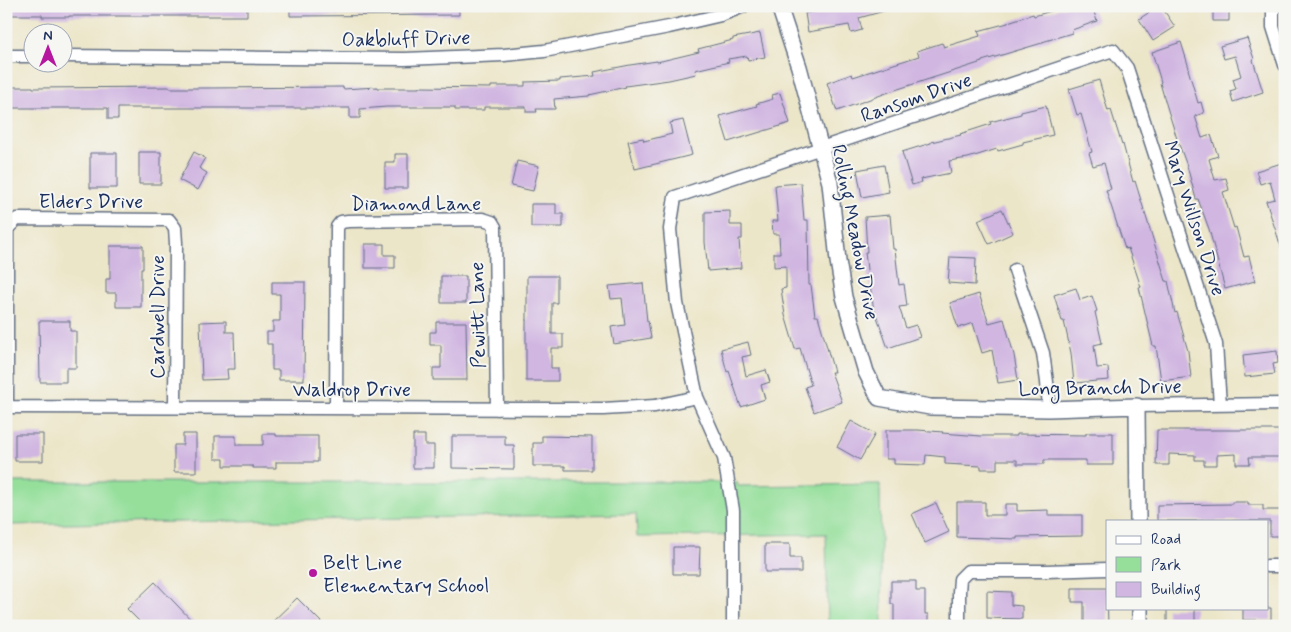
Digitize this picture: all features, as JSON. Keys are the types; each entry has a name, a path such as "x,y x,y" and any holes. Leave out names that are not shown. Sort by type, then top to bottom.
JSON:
{"street":[{"name":"Oakbluff Drive","path":"72,56 405,59 504,55 553,49 669,27 721,15 744,6"},
{"name":"Rolling Meadow Drive","path":"778,6 799,67 830,183 838,261 844,297 866,372 880,398 916,404"},
{"path":"1273,9 1272,27 1285,65"},
{"name":"Ransom Drive","path":"697,397 676,303 670,229 675,197 1113,50"},
{"name":"Mary Willson Drive","path":"1113,50 1127,68 1216,344 1220,404"},
{"path":"6,56 22,56"},
{"name":"Elders Drive","path":"7,229 18,219 169,220 175,228"},
{"name":"Diamond Lane","path":"336,408 337,227 341,222 484,219 492,222"},
{"name":"Pewitt Lane","path":"492,222 494,227 497,408"},
{"name":"Cardwell Drive","path":"175,228 175,407"},
{"path":"7,229 7,407"},
{"path":"1015,270 1043,353 1047,375 1049,409"},
{"path":"697,397 724,458 733,510 733,626"},
{"name":"Waldrop Drive","path":"7,407 603,409 656,406 697,397"},
{"name":"Long Branch Drive","path":"916,404 930,407 1049,409 1285,404"},
{"path":"1137,406 1138,520"},
{"path":"1268,566 1285,566"},
{"path":"959,626 960,579 968,571 1106,569"},
{"path":"1140,610 1140,626"}],"green space":[{"path":"6,482 737,482 738,486 880,484 882,626 828,626 826,534 637,537 636,514 6,525"}],"building":[{"path":"7,6 247,6 247,16 42,17 42,15 7,15"},
{"path":"290,6 459,6 459,15 290,16"},
{"path":"843,6 891,6 891,9 859,18 862,30 851,33 849,25 808,32 805,13 843,8"},
{"path":"1068,6 1092,6 1097,21 1072,30 1072,33 982,61 837,111 827,83 852,74 853,77 919,56 917,51 942,43 944,47 980,36 978,31 1033,14 1034,16"},
{"path":"1161,6 1175,27 1153,41 1139,19"},
{"path":"1213,6 1229,6 1229,21 1213,21"},
{"path":"760,33 765,57 748,60 747,56 728,59 729,62 695,70 696,74 625,86 589,96 554,99 555,109 536,109 537,112 526,112 526,107 484,107 484,110 455,110 455,107 387,107 360,109 360,118 350,118 350,108 118,108 118,119 108,119 108,108 6,108 6,87 343,87 343,89 525,86 525,82 560,81 560,79 595,76 594,72 657,62 699,52 698,49 733,40 733,38"},
{"path":"1247,38 1263,92 1233,102 1230,91 1236,89 1233,79 1241,76 1235,56 1224,59 1220,46"},
{"path":"1181,42 1198,103 1201,102 1204,113 1195,116 1202,138 1211,135 1218,156 1209,159 1215,180 1226,178 1229,190 1223,192 1234,228 1236,227 1244,257 1249,256 1255,281 1225,289 1209,229 1198,199 1196,199 1152,52"},
{"path":"1099,80 1108,111 1111,110 1123,144 1133,182 1135,181 1166,281 1168,281 1175,313 1177,312 1188,351 1191,377 1161,381 1156,346 1153,346 1139,287 1141,287 1128,248 1125,249 1106,190 1111,189 1104,163 1093,166 1089,153 1092,152 1081,114 1077,115 1069,89"},
{"path":"780,93 790,123 728,142 720,116 757,106 756,104 773,99 772,95"},
{"path":"1046,106 1053,135 1023,142 1023,144 998,151 997,149 968,158 949,161 951,173 921,179 922,182 912,185 902,152 931,142 961,135 991,124 990,122 1021,114 1021,112"},
{"path":"683,120 692,155 635,169 628,141 643,138 644,141 672,134 670,123"},
{"path":"139,152 161,152 161,184 139,184"},
{"path":"194,152 205,158 199,168 207,173 198,190 179,180"},
{"path":"90,153 117,153 117,188 90,188"},
{"path":"395,154 408,154 408,188 385,188 385,162 395,162"},
{"path":"517,161 539,166 533,191 511,186"},
{"path":"1285,162 1285,253 1283,253 1266,201 1275,199 1270,181 1260,184 1256,171"},
{"path":"884,165 889,192 862,197 857,170"},
{"path":"801,183 804,220 808,220 809,285 811,285 815,316 818,316 834,372 831,372 842,402 814,412 805,387 811,385 800,348 795,349 785,315 781,289 786,288 786,266 774,267 774,253 780,253 779,234 773,234 772,221 778,221 775,185"},
{"path":"531,204 556,204 556,214 563,214 563,227 531,227"},
{"path":"1002,209 1013,233 989,244 978,220"},
{"path":"730,211 730,225 742,225 742,239 739,239 741,268 708,271 705,242 705,212"},
{"path":"890,215 899,285 904,284 907,306 899,307 906,328 916,325 920,337 888,348 874,311 868,279 865,252 867,252 865,217"},
{"path":"365,244 384,244 384,255 395,255 395,268 365,268"},
{"path":"110,246 143,246 141,307 116,307 116,293 106,293 106,279 110,279"},
{"path":"950,257 976,258 975,285 948,283"},
{"path":"441,276 466,276 466,303 441,303"},
{"path":"527,276 557,276 557,303 552,303 552,334 563,334 563,348 551,348 551,368 558,368 558,381 526,381"},
{"path":"272,282 305,282 304,380 279,380 279,370 272,370 272,344 267,344 267,332 273,332 273,321 280,321 280,294 272,294"},
{"path":"643,283 647,321 651,338 614,344 611,327 625,325 622,298 611,299 609,286"},
{"path":"1076,288 1080,300 1092,296 1097,311 1095,312 1102,343 1094,345 1097,368 1108,367 1109,380 1074,383 1071,353 1064,321 1062,321 1054,295"},
{"path":"979,294 989,323 1004,319 1014,355 1018,380 998,383 992,350 982,353 973,323 958,328 950,303"},
{"path":"39,321 70,321 70,331 76,331 76,368 66,368 66,382 40,382"},
{"path":"226,321 226,332 234,332 235,369 227,369 228,379 202,380 200,322"},
{"path":"436,322 466,322 467,380 433,380 433,368 441,368 441,345 430,345 430,332 436,332"},
{"path":"748,342 751,355 742,357 746,376 766,370 770,382 761,385 765,399 741,407 729,371 727,372 721,349"},
{"path":"1277,351 1278,363 1273,364 1275,374 1245,377 1243,355"},
{"path":"851,421 875,434 860,460 837,447"},
{"path":"886,430 918,430 981,436 1113,433 1113,465 1086,465 1086,460 1044,460 1044,464 1017,464 1017,460 997,460 997,469 981,469 981,466 945,464 945,457 926,455 925,465 894,464 894,459 886,459"},
{"path":"1157,430 1279,430 1279,457 1249,457 1250,464 1236,464 1236,454 1217,455 1217,465 1204,465 1204,460 1195,460 1195,455 1169,454 1169,465 1156,465"},
{"path":"15,434 43,434 43,461 15,461"},
{"path":"183,434 196,434 196,472 174,472 174,445 183,445"},
{"path":"263,434 276,434 276,436 318,436 318,462 276,462 276,468 253,468 253,466 224,466 224,459 215,459 215,436 236,436 236,445 263,445"},
{"path":"413,435 425,435 425,445 434,445 434,468 413,468"},
{"path":"452,436 505,436 505,445 514,445 514,469 452,468"},
{"path":"542,436 592,437 592,470 565,470 565,466 533,466 533,443 542,443"},
{"path":"957,502 985,502 985,515 1005,515 1005,504 1017,504 1017,511 1048,510 1048,515 1082,515 1082,536 1017,537 1017,539 957,537"},
{"path":"1232,502 1248,502 1248,505 1263,505 1263,510 1285,510 1285,536 1270,536 1270,521 1268,520 1157,520 1157,505 1232,504"},
{"path":"936,503 949,532 925,543 912,514"},
{"path":"765,544 790,544 790,558 801,558 801,572 765,572"},
{"path":"673,547 700,547 699,574 673,574"},
{"path":"891,581 916,581 916,591 925,591 925,614 928,614 928,626 894,626 894,604 891,604"},
{"path":"155,582 197,626 144,626 127,609"},
{"path":"1072,588 1106,588 1108,626 1084,626 1084,602 1072,602"},
{"path":"987,591 1011,592 1011,605 1022,606 1022,619 987,618"},
{"path":"297,598 325,626 268,626"},
{"path":"1268,608 1271,608 1271,620 1243,620 1243,610 1268,610"},
{"path":"1167,610 1195,610 1195,623 1167,623"}],"place":[{"name":"Belt Line Elementary School","path":"313,573"}]}
